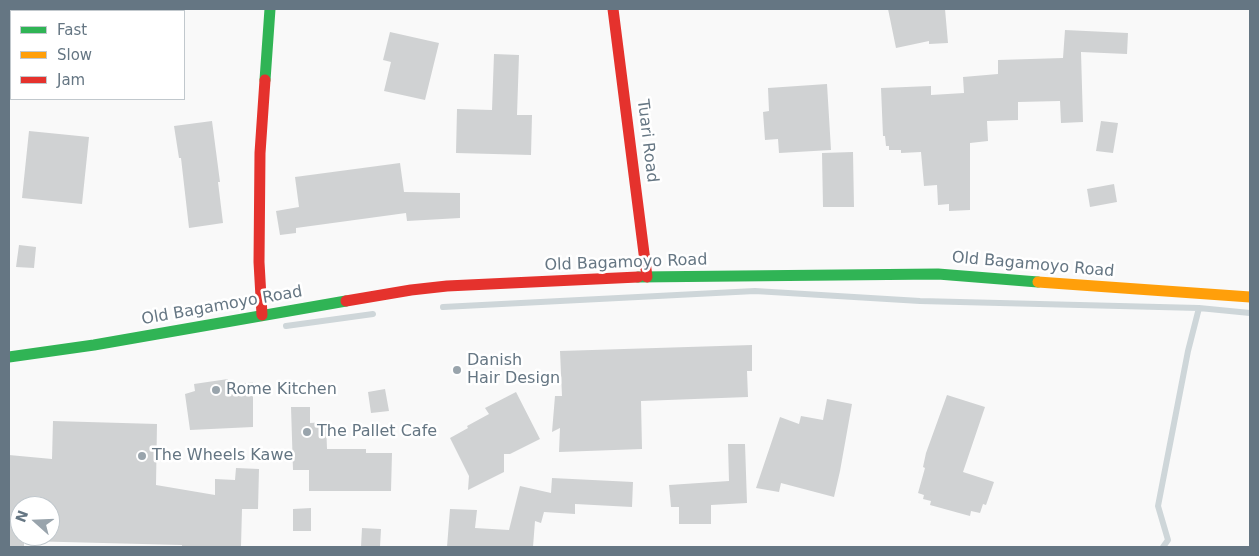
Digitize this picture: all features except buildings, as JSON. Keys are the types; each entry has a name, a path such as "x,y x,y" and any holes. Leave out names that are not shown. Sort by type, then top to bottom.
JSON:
{"main road":[{"path":"262,315 259,262 260,153 270,9"},
{"name":"Tuari Road","path":"613,9 647,277"},
{"name":"Old Bagamoyo Road","path":"9,357 162,334 410,290 448,286 647,277 938,274 1250,297"}],"waterway":[{"path":"443,307 755,291 920,301 1199,308 1188,351 1158,506 1168,540 1163,547"},
{"path":"1199,308 1250,313"},
{"path":"286,326 373,314"}],"traffic: fast":[{"path":"265,80 270,9"},
{"path":"638,277 938,274 1038,282"},
{"path":"9,357 94,345 346,301"}],"traffic: slow":[{"path":"1038,282 1250,297"}],"traffic: jam":[{"path":"613,9 647,277"},
{"path":"262,315 259,262 260,153 265,80"},
{"path":"346,301 447,286 638,277"}],"place":[{"name":"Danish Hair Design","path":"457,370"},
{"name":"Rome Kitchen","path":"216,390"},
{"name":"The Pallet Cafe","path":"307,432"},
{"name":"The Wheels Kawe","path":"142,456"}]}
